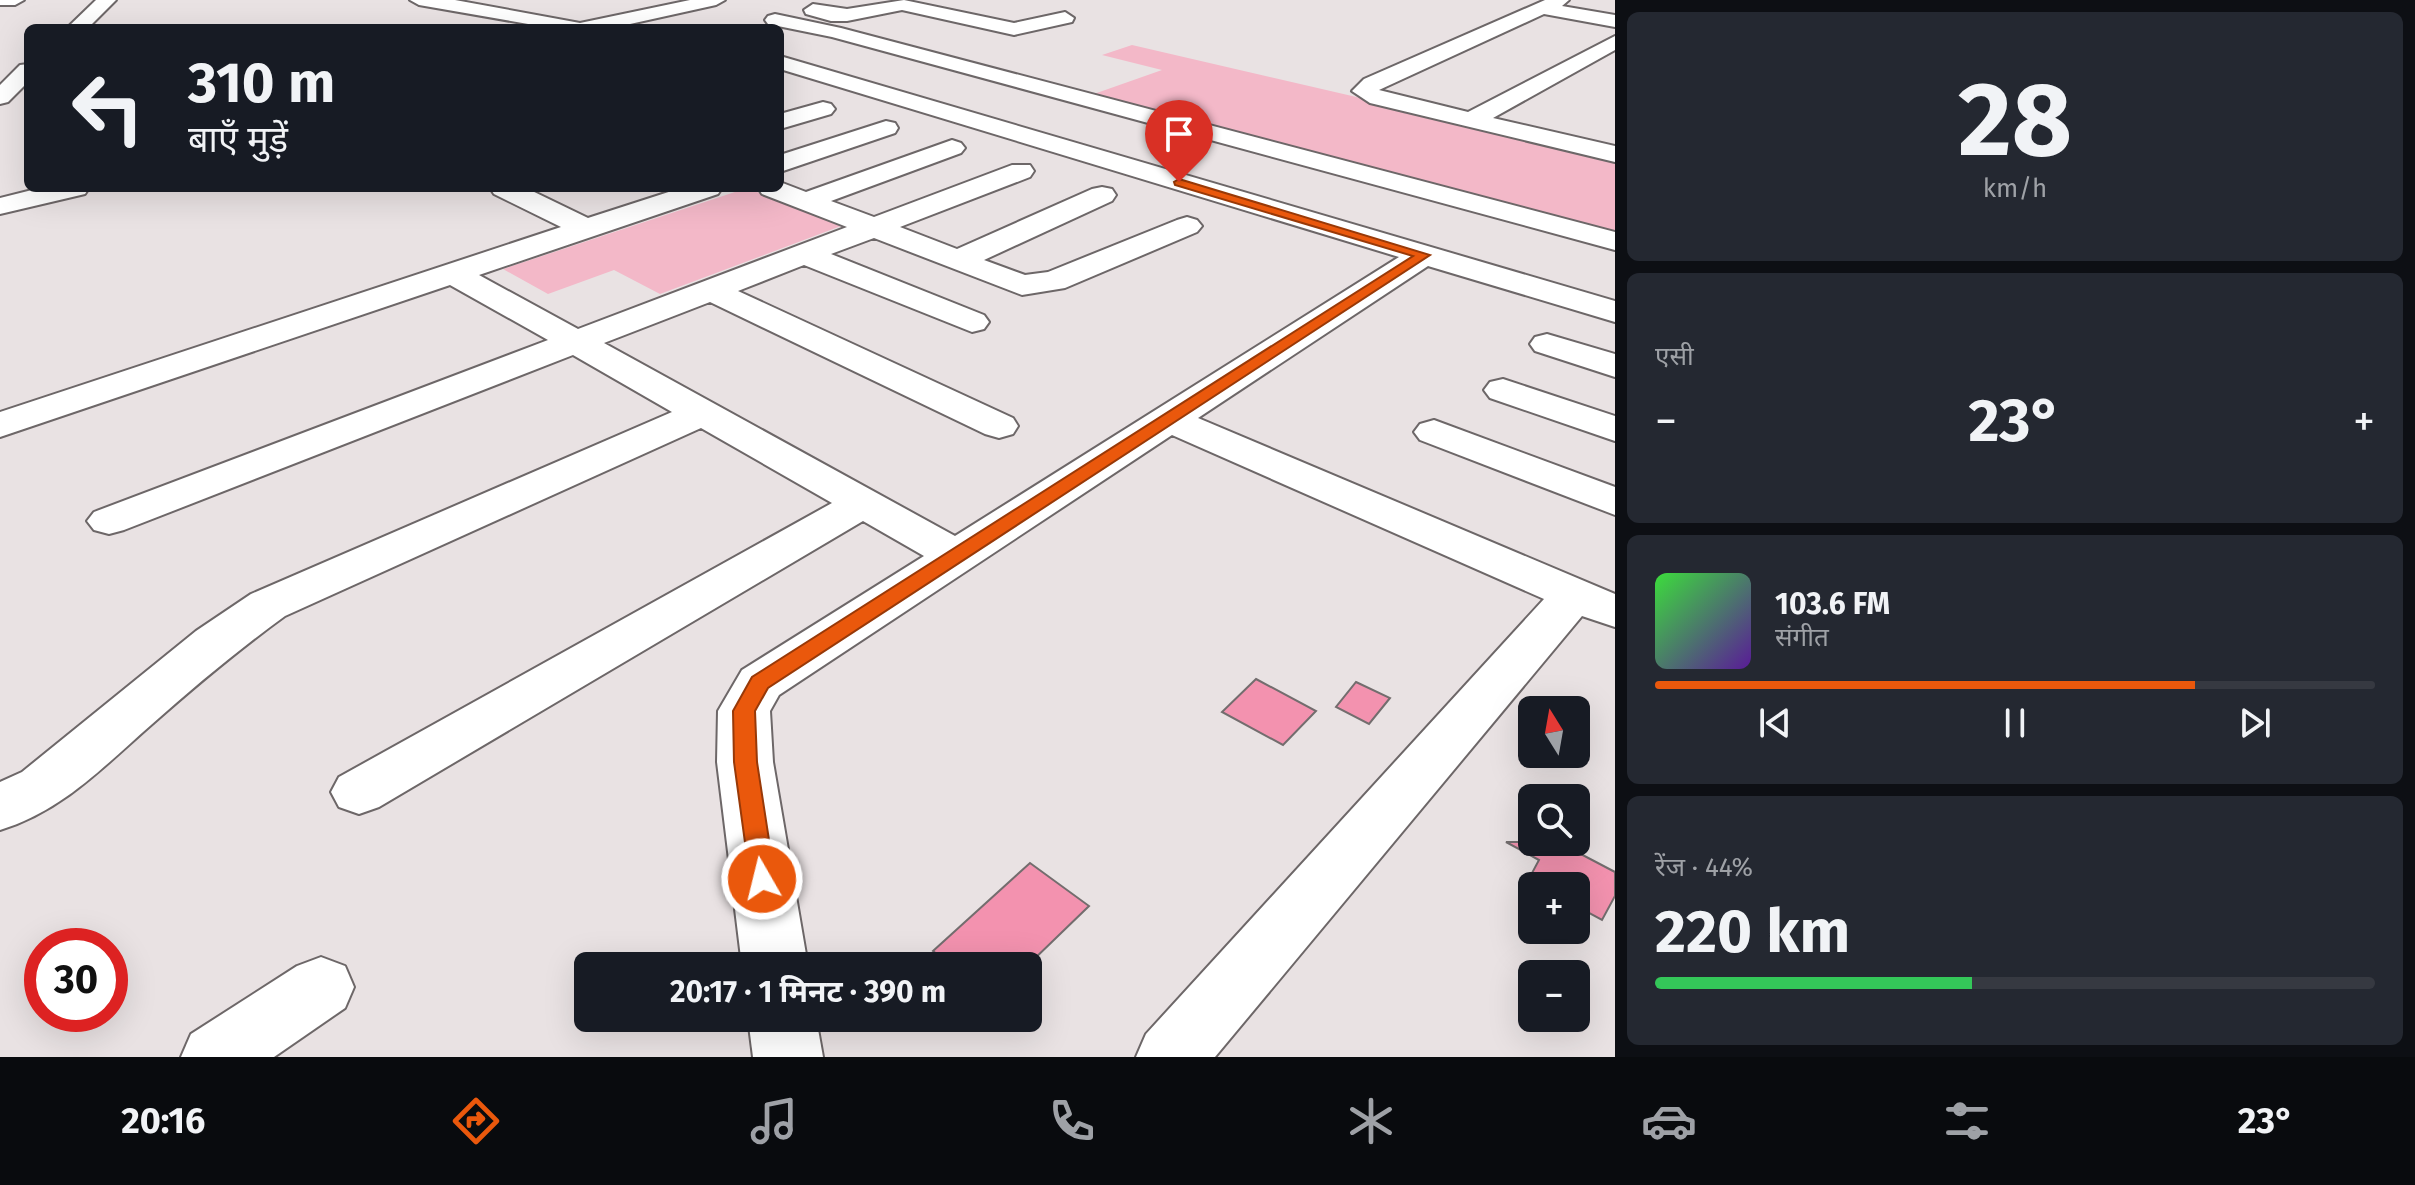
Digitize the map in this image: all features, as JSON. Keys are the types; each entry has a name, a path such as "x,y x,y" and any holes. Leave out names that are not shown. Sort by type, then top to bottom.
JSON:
{"street":[{"path":"0,0 15,0"},
{"path":"81,24 107,0"},
{"path":"419,0 559,24"},
{"path":"647,0 701,14"},
{"path":"777,24 812,4 851,0"},
{"path":"529,17 568,4"},
{"path":"812,4 838,16 902,5 1014,29 1065,18"},
{"path":"1615,21 1552,4 1372,84 1363,91 1615,154"},
{"path":"618,24 739,7"},
{"path":"662,24 701,14"},
{"path":"784,27 834,32 1615,241"},
{"path":"784,29 880,60 1615,263"},
{"path":"784,30 913,85 1615,286"},
{"path":"1471,120 1615,42"},
{"path":"1589,56 1615,61"},
{"path":"0,97 23,58"},
{"path":"880,60 947,63"},
{"path":"784,63 1615,312"},
{"path":"913,85 935,109"},
{"path":"0,106 24,106"},
{"path":"784,121 823,109"},
{"path":"784,163 886,128"},
{"path":"1585,147 1615,130"},
{"path":"806,201 952,148"},
{"path":"109,521 1021,171"},
{"path":"0,189 24,184"},
{"path":"0,206 58,192"},
{"path":"512,192 587,229"},
{"path":"647,192 669,201"},
{"path":"0,425 696,192"},
{"path":"782,192 1005,281 1022,285 1054,281 1187,226"},
{"path":"956,261 1102,195"},
{"path":"803,254 972,322"},
{"path":"773,952 745,762 744,711 760,683 1423,255"},
{"path":"454,274 956,555"},
{"path":"711,290 999,426"},
{"path":"1547,344 1615,366"},
{"path":"1503,390 1615,429"},
{"path":"0,808 42,787 214,643 268,605 702,413"},
{"path":"1168,419 1595,603 1171,1057"},
{"path":"1434,432 1615,502"},
{"path":"359,792 863,503"},
{"path":"216,1057 321,987"},
{"path":"784,1032 788,1057"}],"shaded area":[{"path":"1132,45 1615,157 1615,234 1091,95 1162,70 1102,55"},
{"path":"735,192 757,192 841,226 660,294 614,270 548,294 503,269"}],"building":[{"path":"1256,679 1316,711 1283,745 1222,712"},
{"path":"1356,682 1390,698 1369,724 1336,707"},
{"path":"1532,856 1585,856 1615,872 1615,896 1602,920 1590,914 1590,872 1533,872 1539,860"},
{"path":"1030,863 1089,906 1041,952 933,951"}],"route":[{"path":"762,879 745,762 744,711 760,683 1423,255 1179,182"}]}
